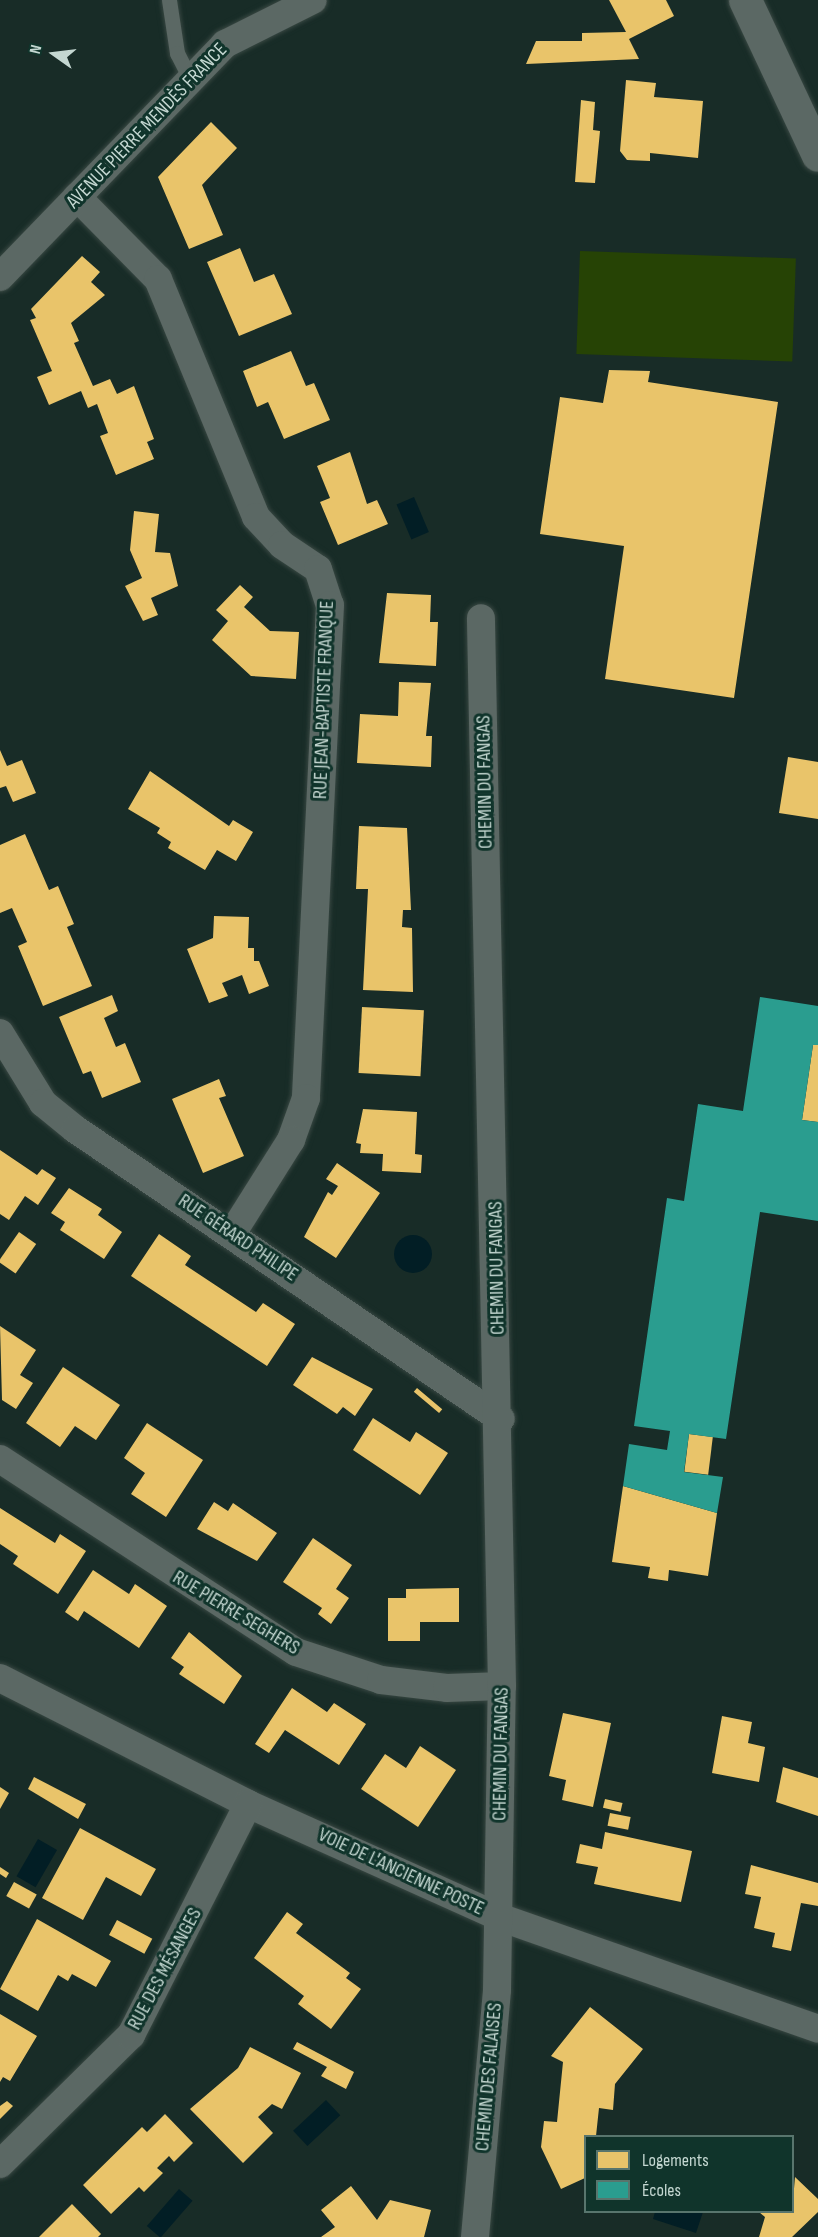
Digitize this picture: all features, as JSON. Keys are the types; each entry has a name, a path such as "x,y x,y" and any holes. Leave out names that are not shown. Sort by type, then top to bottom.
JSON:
{"street":[{"name":"AVENUE PIERRE MENDÈS FRANCE","path":"0,277 225,44 313,0"},
{"path":"745,0 818,155"},
{"name":"RUE JEAN-BAPTISTE FRANQUE","path":"77,197 158,279 256,517 282,545 318,569 330,605 306,1098 291,1140 233,1232"},
{"name":"CHEMIN DU FANGAS","path":"482,618 501,1419 502,1686 499,1917"},
{"name":"RUE GÉRARD PHILIPE","path":"0,1033 43,1103 129,1167 233,1232 501,1419"},
{"name":"RUE PIERRE SEGHERS","path":"0,1459 296,1652 381,1680 447,1689 502,1686"},
{"name":"VOIE DE L'ANCIENNE POSTE","path":"0,1678 248,1804 499,1917 818,2028"},
{"name":"RUE DES MÉSANGES","path":"0,2164 130,2035 164,1979 248,1804"},
{"name":"CHEMIN DES FALAISES","path":"475,2237 499,1917"}],"lane":[{"path":"169,0 177,53 190,79"}],"green space":[{"path":"580,251 796,259 792,361 576,354"}],"water":[{"path":"414,497 429,532 411,539 397,504"},
{"path":"413,1235 427,1240 432,1254 427,1268 413,1273 399,1268 394,1254 399,1240"},
{"path":"38,1839 57,1850 36,1887 16,1876"},
{"path":"326,2100 340,2115 307,2146 293,2131"},
{"path":"179,2189 193,2201 161,2237 147,2226"},
{"path":"655,2213 703,2213 696,2233 653,2219"}],"building: Logements":[{"path":"609,0 666,0 674,16 629,39 639,59 526,64 536,41 582,41 582,33 626,32"},
{"path":"626,80 656,83 654,97 703,101 698,158 650,153 650,161 627,160 620,151"},
{"path":"581,100 595,102 593,130 600,131 595,183 575,182"},
{"path":"211,122 237,148 202,185 223,235 189,249 158,177"},
{"path":"240,248 254,282 274,274 292,314 239,336 207,262"},
{"path":"82,256 100,272 91,282 105,295 71,323 79,341 74,343 93,386 110,379 117,394 134,386 154,439 147,442 154,459 116,475 100,436 108,433 97,404 88,408 81,391 49,405 37,377 52,371 30,320 36,318 31,309"},
{"path":"291,351 306,386 314,383 330,420 284,439 268,402 257,407 243,371"},
{"path":"609,370 650,371 648,382 778,402 734,698 605,679 624,546 540,534 560,397 603,403"},
{"path":"350,452 367,504 377,500 388,524 338,545 320,502 330,498 317,466"},
{"path":"134,511 159,514 155,552 170,553 178,586 151,598 158,615 143,621 125,586 142,578 130,550"},
{"path":"240,585 253,597 244,607 270,631 299,632 296,679 251,676 212,640 228,621 216,610"},
{"path":"387,593 431,595 430,622 438,622 436,666 379,663"},
{"path":"399,682 431,683 426,736 432,736 431,767 357,763 360,714 398,716"},
{"path":"0,750 7,766 22,760 36,793 13,802 6,786 0,788"},
{"path":"788,757 818,762 818,819 779,813"},
{"path":"150,771 229,826 233,820 253,832 236,861 217,850 205,870 168,848 171,842 157,833 160,828 128,809"},
{"path":"359,826 407,828 411,910 403,910 402,927 412,928 413,992 363,990 368,889 356,889"},
{"path":"25,834 49,890 58,886 74,924 67,927 92,986 43,1006 18,946 27,942 12,908 0,913 0,845"},
{"path":"214,916 249,917 248,948 254,948 254,961 259,961 269,986 249,994 242,975 222,983 228,996 209,1003 187,949 213,938"},
{"path":"112,995 118,1011 104,1018 116,1047 125,1043 141,1082 102,1098 91,1071 83,1074 59,1017"},
{"path":"362,1007 424,1010 420,1076 359,1073"},
{"path":"813,1045 818,1045 818,1122 802,1120"},
{"path":"219,1079 226,1096 219,1098 244,1156 203,1173 172,1099"},
{"path":"363,1109 417,1112 415,1154 422,1155 421,1173 382,1171 383,1154 360,1153 361,1144 356,1143"},
{"path":"0,1150 37,1175 42,1169 56,1178 38,1205 25,1196 9,1220 0,1214"},
{"path":"337,1163 380,1193 336,1258 304,1237 328,1192 332,1195 338,1186 326,1179"},
{"path":"69,1188 102,1209 98,1215 122,1232 104,1259 60,1230 65,1222 51,1213"},
{"path":"19,1232 36,1244 16,1274 0,1263 0,1259"},
{"path":"159,1234 191,1256 185,1265 256,1312 263,1303 295,1324 267,1366 131,1276"},
{"path":"0,1326 36,1350 20,1375 33,1383 16,1409 2,1400"},
{"path":"312,1357 373,1389 355,1416 343,1407 337,1414 293,1385"},
{"path":"63,1367 120,1405 96,1440 75,1426 60,1447 26,1423"},
{"path":"417,1388 442,1409 439,1413 414,1392"},
{"path":"373,1418 410,1442 416,1432 448,1453 420,1495 353,1450"},
{"path":"147,1423 203,1460 166,1517 131,1494 145,1473 124,1458"},
{"path":"689,1434 713,1437 708,1475 684,1472"},
{"path":"623,1486 717,1513 708,1576 669,1570 668,1581 648,1578 650,1567 612,1562"},
{"path":"214,1502 228,1511 233,1503 277,1533 257,1561 197,1529"},
{"path":"0,1508 55,1543 60,1534 86,1551 58,1594 13,1564 18,1556 0,1544"},
{"path":"313,1538 352,1565 336,1589 349,1598 331,1624 318,1614 322,1608 283,1582"},
{"path":"93,1570 129,1594 135,1584 167,1606 139,1648 84,1611 78,1621 65,1612"},
{"path":"459,1588 459,1622 420,1622 420,1641 388,1641 388,1598 406,1598 406,1589"},
{"path":"189,1632 242,1676 224,1704 179,1674 184,1667 171,1658"},
{"path":"292,1688 327,1712 334,1703 366,1724 339,1765 285,1730 269,1753 255,1744"},
{"path":"563,1713 611,1723 593,1807 562,1800 566,1780 549,1776"},
{"path":"722,1716 752,1722 748,1743 765,1747 759,1782 712,1773"},
{"path":"420,1746 456,1770 418,1827 361,1789 385,1754 406,1768"},
{"path":"783,1767 818,1778 818,1816 776,1802"},
{"path":"34,1777 86,1804 78,1819 28,1789"},
{"path":"0,1787 9,1793 0,1809"},
{"path":"605,1799 623,1803 621,1812 603,1808"},
{"path":"610,1813 631,1817 628,1830 608,1826"},
{"path":"80,1828 156,1869 141,1896 106,1877 83,1920 42,1898"},
{"path":"605,1832 692,1851 681,1902 594,1884 598,1867 576,1863 580,1844 602,1849"},
{"path":"751,1865 818,1883 818,1906 801,1903 791,1951 772,1947 775,1933 754,1928 761,1897 745,1894"},
{"path":"0,1867 9,1873 6,1878 0,1874"},
{"path":"14,1882 37,1895 29,1909 6,1896"},
{"path":"287,1912 303,1924 296,1933 350,1973 346,1978 361,1989 331,2029 298,2004 304,1996 254,1958"},
{"path":"37,1919 111,1961 96,1987 72,1974 68,1981 58,1975 38,2011 0,1989"},
{"path":"117,1920 152,1939 144,1954 109,1935"},
{"path":"590,2007 643,2049 615,2084 613,2110 599,2108 596,2135 584,2135 584,2178 561,2189 541,2147 544,2121 557,2122 563,2062 551,2056"},
{"path":"0,2014 37,2036 10,2081 3,2077 0,2082"},
{"path":"297,2042 354,2072 346,2089 321,2076 327,2067 293,2049"},
{"path":"250,2047 301,2073 282,2109 272,2104 258,2117 273,2133 243,2163 190,2109 238,2068"},
{"path":"7,2101 13,2106 0,2119 0,2106"},
{"path":"165,2114 193,2143 174,2162 169,2156 157,2168 163,2173 144,2192 139,2187 111,2214 83,2185 142,2127 147,2132"},
{"path":"795,2177 818,2199 818,2212 792,2237 759,2237 765,2217 760,2213 794,2213"},
{"path":"351,2186 377,2220 390,2200 431,2210 424,2237 321,2237 335,2227 321,2210"},
{"path":"72,2204 101,2234 98,2237 39,2237"}],"building: Écoles":[{"path":"760,997 818,1006 818,1045 813,1045 802,1120 818,1122 818,1221 760,1212 726,1439 689,1434 684,1472 723,1477 717,1513 623,1486 629,1444 667,1450 670,1431 634,1426 667,1198 684,1201 698,1104 743,1111"}]}
